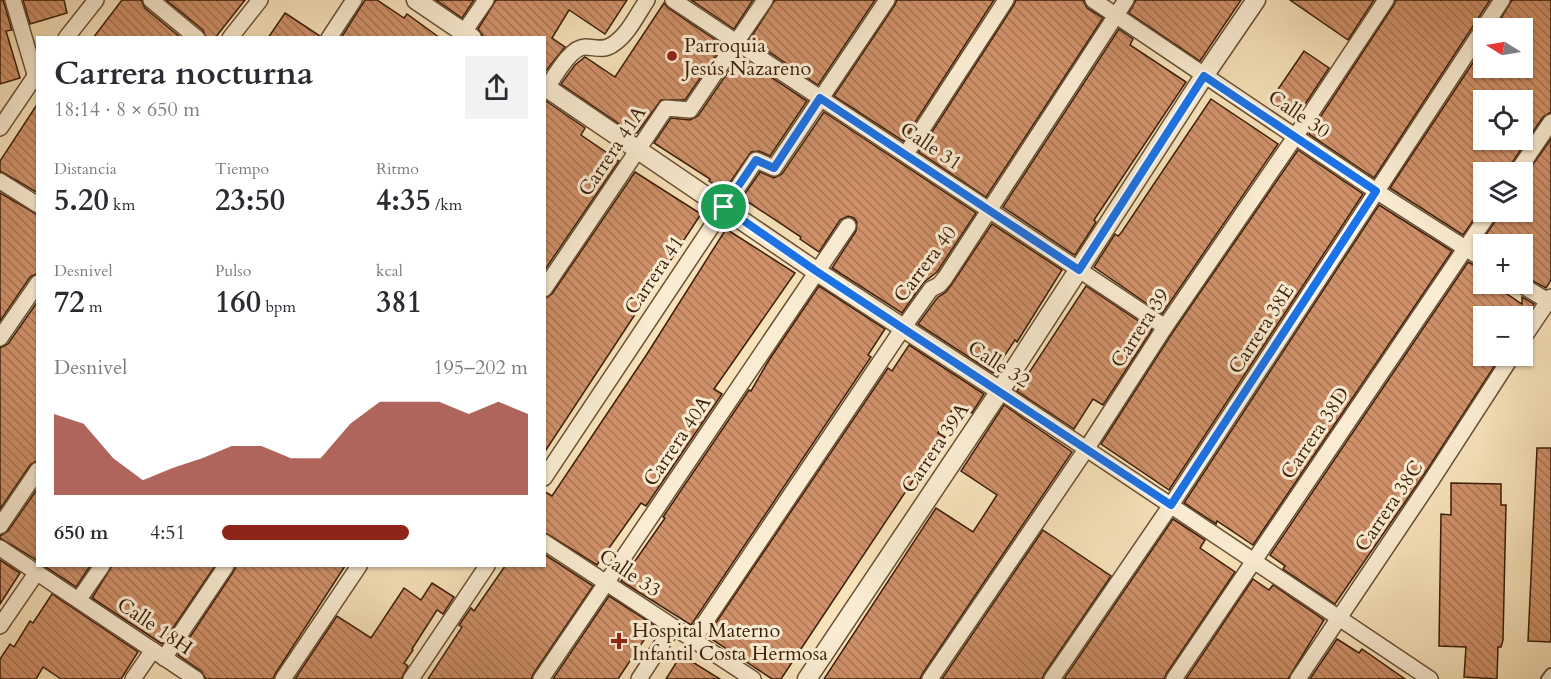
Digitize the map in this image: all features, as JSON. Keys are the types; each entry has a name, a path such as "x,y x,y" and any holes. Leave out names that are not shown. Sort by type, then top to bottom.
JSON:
{"street":[{"path":"13,0 36,70"},
{"path":"68,36 96,0"},
{"path":"151,0 195,36"},
{"path":"232,36 260,0"},
{"path":"330,36 354,0"},
{"path":"416,0 462,34 486,0"},
{"path":"546,87 571,54 585,47 603,49 611,46 625,34 647,0"},
{"name":"Calle 31","path":"673,0 1165,327"},
{"name":"Carrera 41A","path":"546,286 666,108 690,111 765,0"},
{"name":"Carrera 41","path":"546,475 756,160 774,168 887,0"},
{"path":"906,154 1006,0"},
{"name":"Calle 30","path":"1093,0 1295,137 1473,254"},
{"name":"Carrera 40","path":"693,640 903,328 931,289 945,278 1126,0"},
{"name":"Carrera 39A","path":"807,679 1000,391 1204,76 1256,0"},
{"name":"Carrera 39","path":"930,679 1386,0"},
{"name":"Carrera 38E","path":"1052,679 1171,505 1502,0"},
{"path":"0,128 36,74"},
{"name":"Calle 32","path":"546,89 639,149 816,271 1340,617 1425,678"},
{"path":"1524,162 1551,122"},
{"path":"0,181 36,204"},
{"name":"Carrera 38D","path":"1174,679 1483,222"},
{"name":"Carrera 40A","path":"542,679 848,226"},
{"path":"0,338 36,286"},
{"path":"1533,291 1549,299 1533,323"},
{"name":"Carrera 38C","path":"1298,679 1505,366"},
{"path":"0,526 36,473"},
{"name":"Calle 33","path":"546,543 753,679"},
{"name":"Calle 18H","path":"0,548 196,679"},
{"path":"79,599 101,567"},
{"path":"133,679 158,654 225,567"},
{"path":"283,679 358,567"},
{"path":"411,679 486,567"},
{"path":"0,626 37,572"},
{"path":"639,679 673,627"},
{"path":"1547,679 1551,674"}],"building":[{"path":"0,0 3,0 12,30 6,31 20,78 0,84"},
{"path":"23,0 64,0 67,13 30,24"},
{"path":"122,0 141,0 145,8 179,36 95,36"},
{"path":"166,0 245,0 217,36 205,36 203,30"},
{"path":"365,0 377,0 404,18 407,14 437,36 342,36"},
{"path":"436,0 474,0 462,18"},
{"path":"496,0 627,0 605,34 569,10 552,38 565,47 546,71 546,36 483,36 478,29"},
{"path":"691,0 753,0 734,29"},
{"path":"775,0 875,0 818,85 750,39"},
{"path":"897,0 994,0 903,141 834,96"},
{"path":"1016,0 1083,0 1087,8 1103,18 986,197 919,152"},
{"path":"1136,0 1241,0 1200,61 1129,13"},
{"path":"1290,0 1374,0 1348,40"},
{"path":"1396,0 1490,0 1478,18 1473,18 1473,26 1374,178 1309,134"},
{"path":"1512,0 1551,0 1551,112 1543,117 1533,132 1533,90 1473,90 1473,150 1521,150 1512,162 1473,162 1473,221 1463,235 1390,188 1473,63 1473,78 1533,78 1533,18 1501,18"},
{"path":"664,3 723,45 685,100 661,100 634,134 561,84 575,65 585,57 615,77"},
{"path":"285,13 320,36 269,36"},
{"path":"1119,29 1133,39 1130,45 1186,82 1094,220 1096,222 1075,255 1003,207"},
{"path":"1304,51 1329,68 1296,118 1270,101"},
{"path":"739,56 807,101 770,156 759,151 751,152 724,191 709,181 710,179 654,143 671,118 690,120 698,116"},
{"path":"1211,99 1278,144 1162,314 1094,267 1115,234 1118,236 1121,233"},
{"path":"546,101 585,128 581,135 619,161 546,268"},
{"path":"36,106 36,192 0,171 0,161"},
{"path":"824,112 976,213 937,272 923,283 902,313 832,268 856,231 857,222 854,218 848,216 840,220 819,252 800,239 801,237 742,198 760,172 774,178 782,174"},
{"path":"1551,139 1551,280 1546,288 1533,281 1533,234 1486,234 1495,222 1533,222 1533,164"},
{"path":"1298,150 1363,194 1169,490 1101,444 1173,332"},
{"path":"635,172 701,214 546,450 546,298 552,294"},
{"path":"0,193 36,214 36,274 30,277 0,321"},
{"path":"1379,205 1452,251 1253,545 1184,503"},
{"path":"992,224 1062,270 1017,342 1015,340 993,373 918,324 938,297 952,284"},
{"path":"726,229 795,273 714,389 722,394 646,506 641,503 597,565 546,533 546,492 552,496 647,354"},
{"path":"1468,262 1473,264 1473,294 1507,294 1522,304 1522,297 1534,304 1533,306 1473,306 1473,366 1494,366 1423,476 1335,604 1283,569 1285,566 1270,555"},
{"path":"819,286 885,329 868,355 871,357 691,625 621,581 749,390 751,391"},
{"path":"1086,286 1152,330 1103,405 1093,399 1074,429 1017,391"},
{"path":"36,304 36,461 30,465 0,509 0,348 8,344"},
{"path":"909,345 984,394 972,413 956,404 938,433 945,437 923,473 920,470 781,679 772,679 707,636 888,368 892,371"},
{"path":"1004,405 1072,452 920,679 824,679 936,508 973,532 997,495 961,471"},
{"path":"1537,448 1551,448 1551,642 1528,641"},
{"path":"1451,483 1501,484 1501,505 1506,505 1503,640 1501,647 1498,647 1497,679 1464,677 1466,647 1439,646 1441,514 1451,515"},
{"path":"36,491 36,560 0,538 8,531"},
{"path":"1173,519 1205,540 1200,548 1235,572 1164,679 1064,679"},
{"path":"1043,530 1111,576 1042,679 942,679"},
{"path":"546,555 593,586 531,679 428,679 462,627 459,625 471,608 474,611 504,567 546,567"},
{"path":"0,560 20,573 0,604"},
{"path":"46,567 89,567 76,587"},
{"path":"111,567 214,567 162,644 92,598"},
{"path":"236,567 344,567 273,679 206,679 201,671 178,655"},
{"path":"1253,579 1269,590 1273,585 1324,620 1288,679 1186,679"},
{"path":"432,583 454,597 443,614 437,610 404,663 408,666 401,679 295,679 337,616 371,638 404,588 421,600"},
{"path":"52,594 138,652 121,679 61,679 43,667 36,679 0,679 0,659 10,644 14,647 30,621 33,623"},
{"name":"Hospital Materno Infantil Costa Hermosa","path":"609,596 654,625 618,679 553,679"},
{"path":"1337,639 1359,653 1362,649 1405,679 1310,679"},
{"path":"681,655 720,679 666,679"}],"place":[{"name":"Parroquia Jesús Nazareno","path":"672,56"},
{"name":"Hospital Materno Infantil Costa Hermosa","path":"619,641"}],"route":[{"path":"1204,76 1376,191 1171,505 816,271 724,207 756,160 774,168 820,98 1079,270 1204,76"}]}
